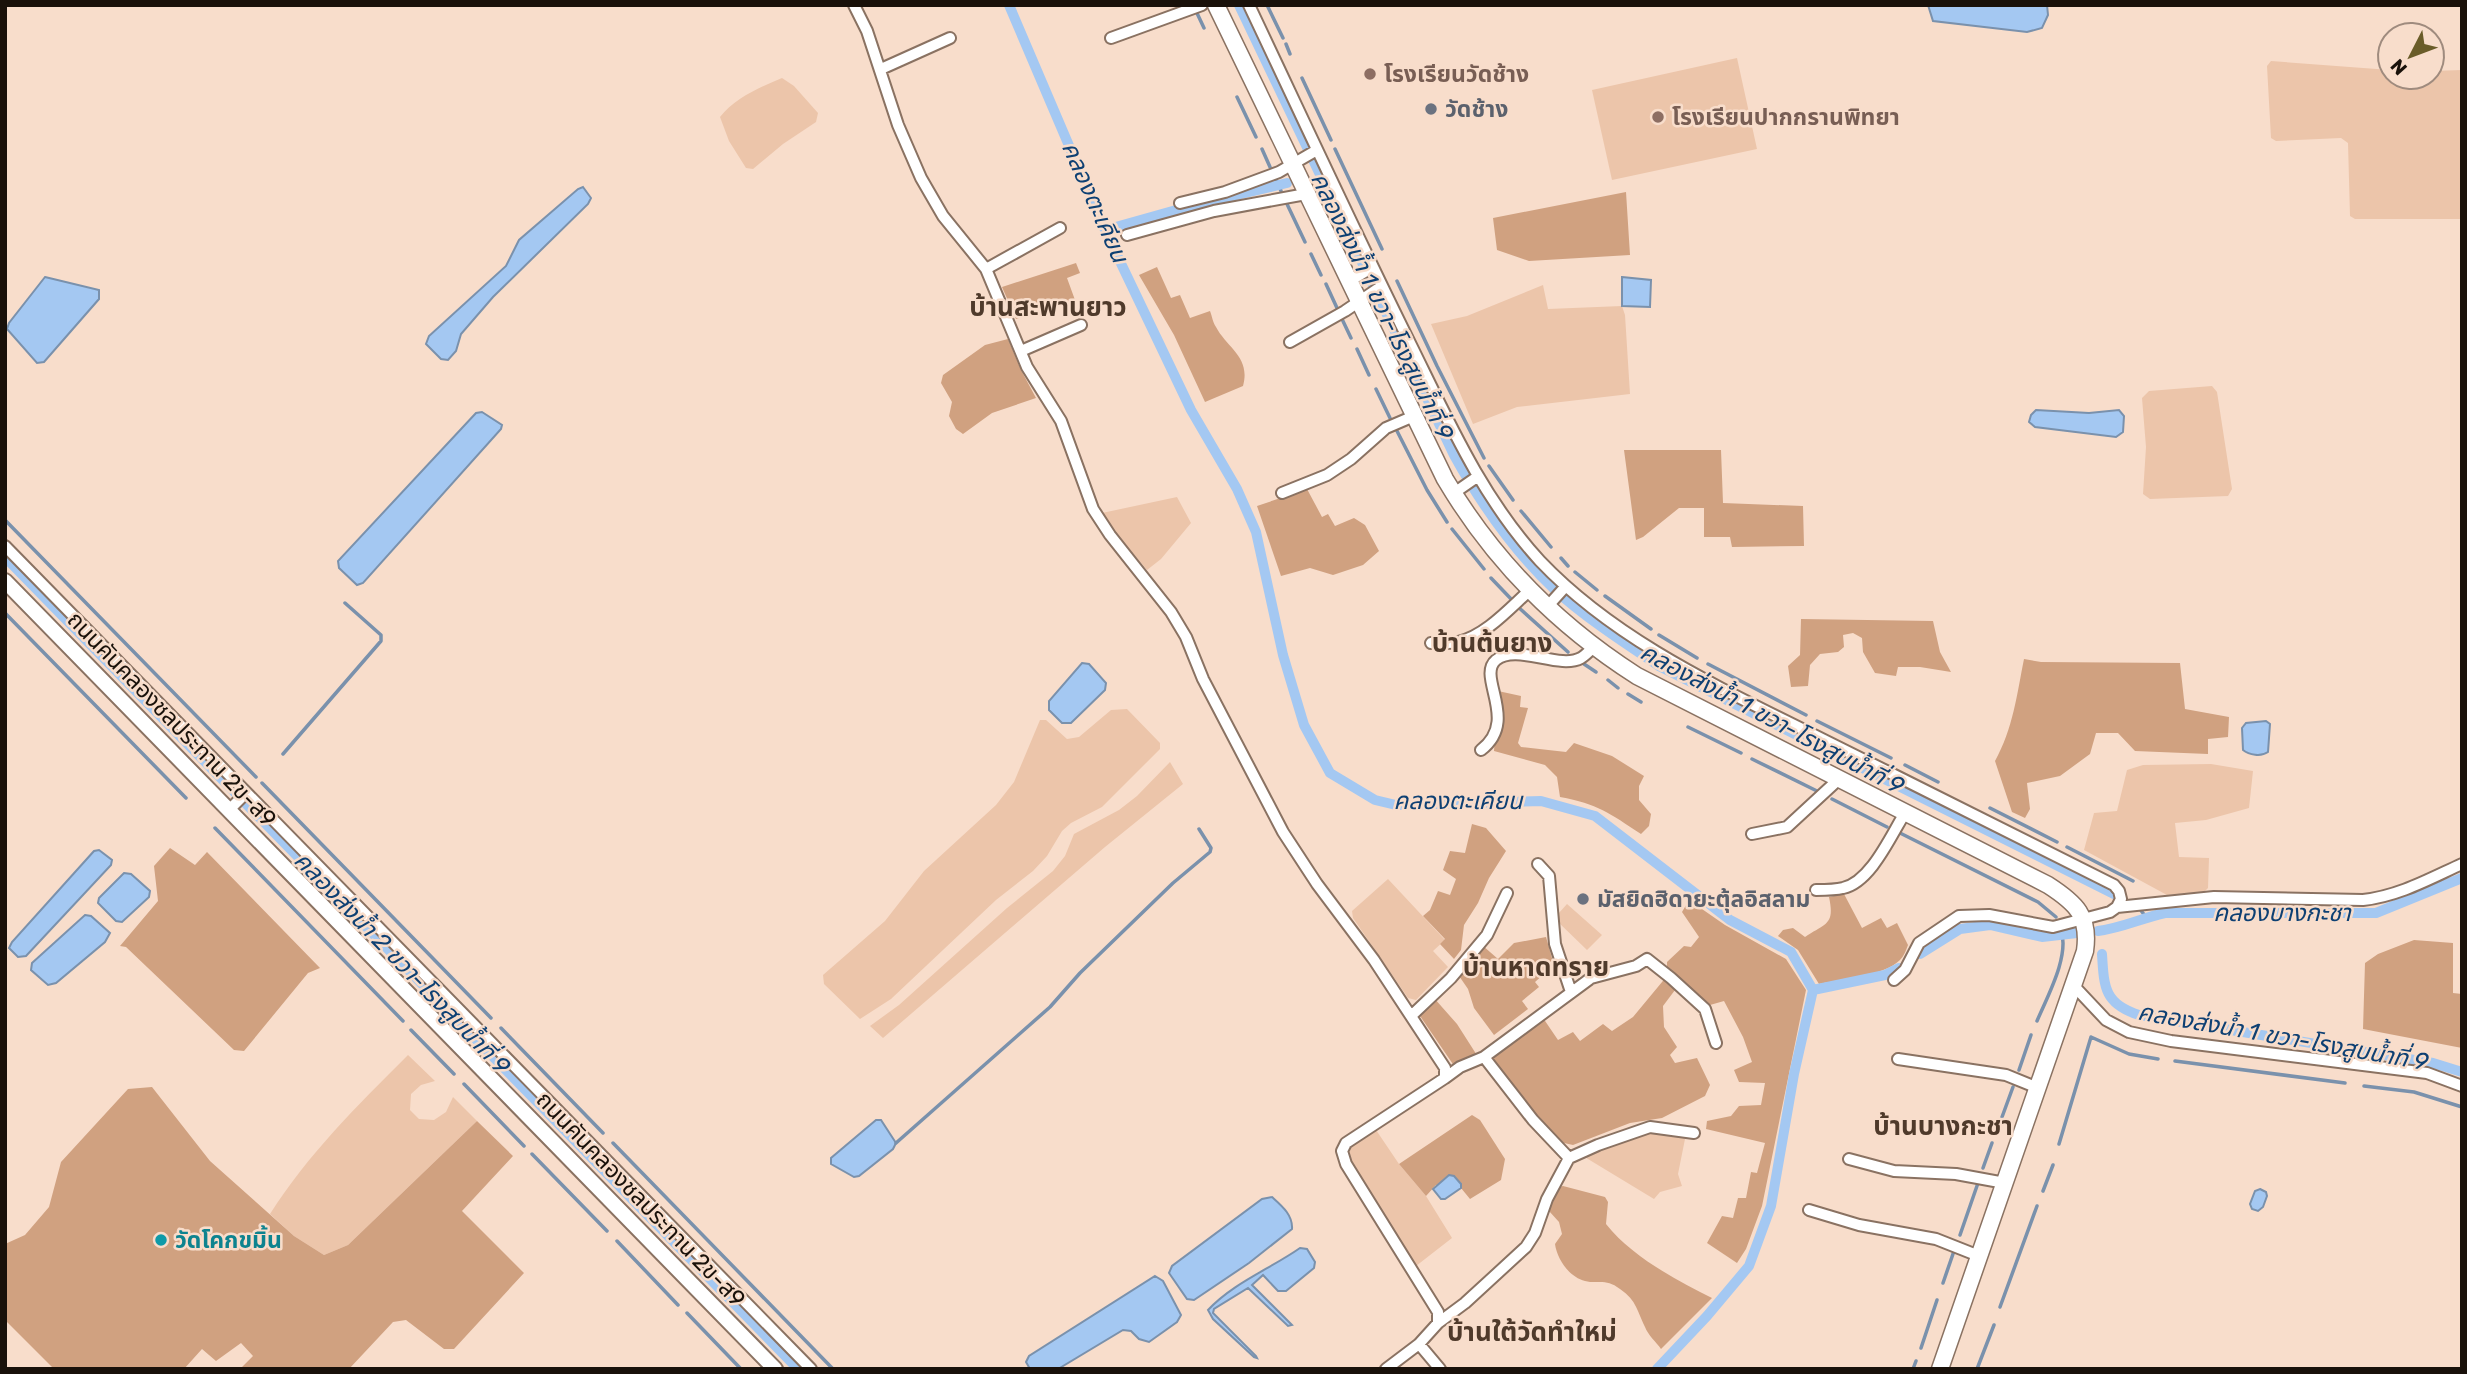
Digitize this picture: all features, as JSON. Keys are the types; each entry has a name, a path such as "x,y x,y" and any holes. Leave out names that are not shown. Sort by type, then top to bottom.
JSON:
{"main road":[{"path":"1216,5 1296,162 1306,194 1363,299 1413,416 1489,545 1529,591 1551,604 1594,647 1637,676 2048,885 2072,903 2084,920 2087,939 2074,986 1940,1369"}],"street":[{"path":"854,5 867,30 898,125 921,178 943,216 986,269 1036,384 1062,421 1093,509 1110,535 1171,612 1283,832 1317,884 1374,960 1446,1068 1445,1077"},
{"path":"1111,38 1202,5"},
{"path":"1249,5 1380,288 1475,478 1565,588 1635,638 1692,671 2114,885 2121,899 2117,907"},
{"path":"881,69 950,38"},
{"path":"1180,203 1225,192 1279,172 1315,151"},
{"path":"1127,235 1214,211 1306,194"},
{"path":"986,269 1060,228"},
{"path":"1353,279 1371,268"},
{"path":"1290,342 1380,288"},
{"path":"1021,351 1081,325"},
{"path":"1282,492 1327,475 1351,459 1386,428 1413,416"},
{"path":"1457,491 1475,478"},
{"path":"5,546 245,795 811,1369"},
{"name":"ถนนคันคลองชลประทาน 2ข-ส9","path":"5,581 232,807 775,1369"},
{"path":"1551,604 1565,588"},
{"path":"1431,643 1454,643 1469,638 1506,612 1529,591"},
{"path":"1481,750 1491,742 1498,727 1490,670 1495,661 1504,656 1525,655 1560,660 1580,659 1594,647"},
{"path":"1752,834 1787,827 1839,779"},
{"path":"232,807 245,795"},
{"path":"1816,890 1843,889 1863,877 1873,866 1905,813"},
{"path":"1538,864 1549,876 1555,944 1571,992"},
{"path":"1894,979 1905,970 1919,943 1959,916 1989,915 2053,927 2100,916 2117,907 2214,897 2363,900 2400,893 2462,864"},
{"path":"1411,1016 1451,978 1487,935 1507,893"},
{"path":"1438,1323 1438,1312 1346,1164 1342,1151 1346,1143 1460,1067 1483,1057 1591,978 1636,966 1647,959 1704,1009 1716,1043"},
{"path":"2074,986 2106,1020 2129,1032 2171,1041 2427,1073 2462,1086"},
{"path":"1483,1057 1533,1120 1569,1158"},
{"path":"1898,1059 2006,1075 2038,1088"},
{"path":"1386,1369 1419,1344 1438,1323 1465,1303 1526,1247 1569,1158 1650,1127 1693,1133"},
{"path":"1849,1159 1894,1171 1956,1174 2005,1183"},
{"path":"1809,1210 1859,1225 1936,1238 1979,1256"},
{"path":"1419,1344 1440,1369"}],"shaded area":[{"path":"1737,58 1757,149 1612,180 1592,90"},
{"path":"2271,61 2376,69 2376,91 2446,91 2446,71 2462,70 2462,219 2355,219 2350,216 2348,143 2341,138 2276,141 2271,138 2267,66"},
{"path":"782,78 794,86 818,113 816,122 753,169 746,168 729,141 720,117 740,99"},
{"path":"1626,192 1630,255 1529,261 1497,250 1493,218"},
{"path":"1076,263 1080,273 1067,278 1075,300 1016,319 1002,287"},
{"path":"1157,267 1171,298 1180,295 1190,318 1210,311 1215,325 1241,360 1245,376 1243,386 1205,402 1174,335 1139,275"},
{"path":"1543,285 1548,309 1622,306 1625,315 1630,394 1517,407 1473,424 1431,324 1467,316"},
{"path":"1008,339 1036,398 992,413 963,434 956,429 949,416 952,402 941,383 943,375 985,345"},
{"path":"2212,386 2217,392 2232,489 2228,496 2150,499 2143,494 2146,447 2142,398 2149,391"},
{"path":"1624,450 1721,450 1723,503 1803,506 1804,546 1732,547 1730,537 1704,537 1704,508 1679,508 1636,540"},
{"path":"1307,489 1322,517 1328,514 1335,526 1354,518 1365,525 1379,551 1363,565 1333,575 1310,568 1281,576 1257,506"},
{"path":"1177,497 1191,523 1161,559 1147,570 1102,513"},
{"path":"1801,619 1933,621 1940,652 1951,672 1898,667 1896,676 1875,673 1863,652 1862,638 1853,633 1843,635 1844,647 1838,652 1820,654 1810,665 1808,686 1791,687 1788,666 1800,655"},
{"path":"2024,659 2041,662 2180,663 2185,709 2229,717 2228,737 2208,739 2208,754 2135,751 2118,733 2096,733 2090,754 2060,776 2027,783 2030,809 2025,818 2012,812 1995,761 2010,724"},
{"path":"1498,691 1521,696 1520,707 1528,708 1518,743 1521,747 1566,752 1574,743 1612,756 1644,776 1639,786 1639,800 1651,814 1649,826 1641,834 1603,810 1560,797 1557,777 1545,765 1494,751"},
{"path":"1127,709 1160,743 1160,749 1102,807 1071,823 1062,831 1047,856 1033,871 996,900 891,999 860,1019 824,984 823,975 885,921 924,871 996,805 1014,782 1040,720 1046,720 1067,739 1079,737 1111,710"},
{"path":"1170,762 1183,784 1105,847 883,1038 870,1026 899,1005 1007,908 1053,871 1065,856 1074,834 1119,810 1137,796"},
{"path":"2211,764 2253,771 2249,808 2206,820 2175,823 2179,857 2209,858 2208,888 2204,892 2167,895 2084,850 2094,813 2117,811 2127,770 2143,765"},
{"path":"1472,824 1486,828 1506,851 1464,925 1461,950 1454,959 1440,944 1445,939 1423,916 1430,910 1438,891 1450,895 1456,879 1443,870 1450,851 1465,853"},
{"path":"170,848 195,865 207,852 320,968 308,973 244,1051 234,1050 126,947 120,946 158,901 154,866"},
{"path":"1388,879 1445,940 1433,951 1448,967 1416,1000 1408,998 1353,918 1352,911"},
{"path":"1844,894 1862,928 1881,918 1887,928 1897,923 1908,945 1900,960 1884,970 1819,984 1798,950 1778,936 1783,930 1793,928 1805,937 1818,929 1830,918 1829,897"},
{"path":"1689,900 1725,925 1786,959 1806,990 1762,1206 1746,1249 1737,1263 1707,1243 1722,1216 1733,1218 1738,1198 1746,1198 1751,1172 1757,1173 1765,1143 1706,1129 1707,1121 1731,1116 1739,1106 1761,1105 1765,1083 1739,1082 1734,1070 1752,1062 1743,1037 1724,1001 1710,1005 1681,982 1663,1006 1664,1027 1677,1047 1670,1055 1675,1063 1697,1058 1710,1085 1705,1096 1662,1118 1630,1123 1573,1145 1564,1143 1522,1100 1492,1059 1502,1051 1498,1044 1541,1015 1558,1040 1573,1032 1580,1041 1603,1024 1612,1031 1633,1017 1667,976 1667,962 1684,946 1691,947 1699,937 1682,912"},
{"path":"1567,904 1602,935 1587,950 1557,921 1558,914"},
{"path":"1546,937 1554,965 1535,982 1539,987 1522,1001 1528,1009 1494,1035 1474,1008 1468,989 1457,973 1482,945 1498,959 1514,943"},
{"path":"2414,940 2453,943 2453,993 2462,994 2462,1048 2363,1029 2365,963 2378,954"},
{"path":"1434,998 1457,1024 1480,1060 1459,1073 1418,1013"},
{"path":"408,1055 435,1081 421,1085 411,1094 410,1110 419,1119 434,1120 446,1112 453,1097 477,1121 348,1245 324,1255 294,1236 270,1214 318,1150"},
{"path":"152,1087 210,1161 294,1236 324,1255 348,1245 477,1121 513,1156 462,1211 524,1273 454,1349 444,1349 406,1320 393,1322 349,1369 240,1369 253,1356 241,1343 216,1361 202,1349 184,1369 54,1369 5,1320 5,1244 25,1235 49,1207 61,1162 128,1089"},
{"path":"1472,1115 1480,1120 1505,1159 1501,1180 1470,1199 1461,1184 1436,1185 1426,1196 1399,1164"},
{"path":"1374,1127 1399,1164 1426,1196 1452,1238 1416,1266 1347,1153 1351,1142"},
{"path":"1653,1131 1682,1134 1685,1139 1678,1174 1682,1186 1660,1192 1654,1199 1583,1156"},
{"path":"1563,1186 1605,1197 1608,1202 1606,1224 1616,1236 1641,1257 1712,1298 1661,1349 1646,1330 1632,1300 1623,1291 1608,1283 1579,1279 1561,1261 1555,1244 1562,1234 1559,1222 1549,1211 1549,1199 1555,1188"}],"water":[{"path":"1928,5 2047,5 2048,15 2042,28 2027,32 1933,21"},
{"path":"583,187 591,198 588,204 493,297 461,334 456,351 448,360 441,359 426,344 429,336 506,266 519,240"},
{"path":"45,277 99,290 99,299 44,362 37,363 7,329"},
{"path":"1622,277 1651,280 1650,307 1622,306"},
{"path":"2036,410 2089,413 2119,410 2124,416 2123,432 2116,437 2035,427 2029,422"},
{"path":"482,412 502,425 501,429 363,583 357,585 339,568 338,561 476,413"},
{"path":"1082,663 1089,664 1106,683 1105,690 1071,723 1062,723 1049,710 1049,701"},
{"path":"2266,721 2270,724 2268,752 2255,755 2243,750 2242,728 2246,723"},
{"path":"99,850 112,860 111,865 26,956 18,957 9,948 12,942 94,851"},
{"path":"124,873 131,874 150,891 149,897 122,922 116,921 98,903 99,898"},
{"path":"85,915 91,916 110,933 105,942 56,983 48,985 31,970 32,963"},
{"path":"876,1120 881,1120 896,1143 893,1149 859,1176 854,1177 831,1164 831,1158"},
{"path":"1449,1175 1454,1176 1461,1188 1441,1199 1433,1189"},
{"path":"2260,1189 2266,1192 2267,1196 2263,1207 2258,1211 2252,1209 2250,1204 2255,1191"},
{"path":"1272,1197 1289,1215 1292,1229 1249,1263 1194,1300 1187,1299 1169,1273 1172,1266 1262,1199"},
{"path":"1300,1248 1307,1249 1315,1262 1314,1268 1286,1291 1278,1291 1263,1275 1252,1285 1292,1325 1288,1326 1248,1288 1214,1309 1213,1313 1257,1358 1254,1357 1213,1319 1208,1310 1240,1284"},
{"path":"1155,1276 1163,1281 1181,1315 1177,1322 1149,1342 1139,1339 1131,1331 1123,1330 1058,1369 1030,1369 1026,1362 1029,1356"}],"waterway":[{"name":"คลองตะเคียน","path":"1009,5 1105,230 1191,410 1237,489 1256,532 1283,655 1304,725 1330,773 1375,800 1396,805 1541,801 1595,816 1730,920 1791,952 1813,990 1794,1074 1771,1206 1749,1266 1657,1369"},
{"name":"คลองส่งน้ำ 1 ขวา-โรงสูบน้ำที่ 9","path":"1239,5 1454,455 1499,526 1539,574 1579,610 1659,666 2114,894"},
{"path":"1267,5 1283,38"},
{"path":"1196,11 1204,28"},
{"path":"1286,44 1290,54"},
{"path":"1302,78 1331,140"},
{"path":"1237,97 1256,137"},
{"path":"1262,149 1270,167"},
{"path":"1335,149 1382,249"},
{"path":"1276,179 1281,191"},
{"path":"1105,230 1287,183"},
{"path":"1287,204 1305,242"},
{"path":"1311,254 1321,275"},
{"path":"1397,281 1484,458"},
{"path":"1326,284 1337,308"},
{"path":"1342,319 1351,338"},
{"path":"1357,349 1369,375"},
{"path":"1376,389 1390,418"},
{"path":"1397,431 1427,490 1447,522"},
{"path":"1489,466 1513,500"},
{"path":"1521,511 1551,547"},
{"path":"5,520 256,777"},
{"path":"1452,529 1484,569"},
{"name":"คลองส่งน้ำ 2 ขวา-โรงสูบน้ำที่ 9","path":"5,557 798,1369"},
{"path":"1561,558 1568,566"},
{"path":"1575,572 1597,590"},
{"path":"1491,578 1513,601"},
{"path":"1605,596 1651,629"},
{"path":"283,754 381,641 381,635 345,603"},
{"path":"1517,606 1568,652"},
{"path":"5,613 186,798"},
{"path":"1659,635 1697,658"},
{"path":"1584,664 1596,672"},
{"path":"1708,664 1806,715"},
{"path":"1608,680 1618,688"},
{"path":"1628,694 1641,702"},
{"path":"1817,721 1891,758"},
{"path":"1688,727 1741,753"},
{"path":"1752,759 1819,792"},
{"path":"1905,765 1938,782"},
{"path":"262,783 491,1018"},
{"path":"1832,799 1887,827"},
{"path":"1990,808 2057,842"},
{"path":"215,828 403,1021"},
{"path":"896,1143 1050,1007 1080,973 1173,883 1210,852 1211,848 1199,829"},
{"path":"1898,832 2038,902 2056,917"},
{"path":"2067,847 2133,881"},
{"name":"คลองบางกะชา","path":"2098,931 2165,913 2376,913 2462,878"},
{"path":"2139,908 2146,917"},
{"name":"คลองบางกะชา","path":"1920,954 1960,929 1990,925 2042,937 2077,933"},
{"path":"2037,1021 2060,964 2063,940 2061,930"},
{"name":"คลองส่งน้ำ 1 ขวา-โรงสูบน้ำที่ 9","path":"2102,954 2105,985 2112,1000 2127,1011 2139,1015 2433,1063 2462,1072"},
{"name":"คลองบางกะชา","path":"1813,990 1885,975 1899,968"},
{"path":"501,1028 603,1133"},
{"path":"411,1030 454,1074"},
{"path":"2019,1070 2031,1035"},
{"path":"2059,1144 2091,1037 2129,1054 2158,1059"},
{"path":"2175,1061 2345,1083"},
{"path":"464,1084 524,1146"},
{"path":"2364,1086 2414,1092 2462,1107"},
{"path":"1998,1128 2013,1087"},
{"path":"613,1143 833,1369"},
{"path":"1983,1168 1992,1143"},
{"path":"532,1154 607,1231"},
{"path":"2043,1191 2053,1165"},
{"path":"1960,1235 1978,1183"},
{"path":"2000,1307 2037,1206"},
{"path":"617,1241 678,1305"},
{"path":"1943,1283 1954,1251"},
{"path":"1921,1348 1937,1300"},
{"path":"687,1313 741,1369"},
{"path":"1977,1369 1994,1325"},
{"path":"1913,1369 1916,1361"}],"place":[{"name":"โรงเรียนวัดช้าง","path":"1370,74"},
{"name":"วัดช้าง","path":"1431,109"},
{"name":"โรงเรียนปากกรานพิทยา","path":"1658,117"},
{"name":"มัสยิดฮิดายะตุ้ลอิสลาม","path":"1583,899"},
{"name":"วัดโคกขมิ้น","path":"161,1240"}],"district":[{"name":"บ้านสะพานยาว","path":"1048,307"},
{"name":"บ้านต้นยาง","path":"1492,643"},
{"name":"บ้านหาดทราย","path":"1536,967"},
{"name":"บ้านบางกะชา","path":"1943,1126"},
{"name":"บ้านใต้วัดทำใหม่","path":"1532,1332"}]}
